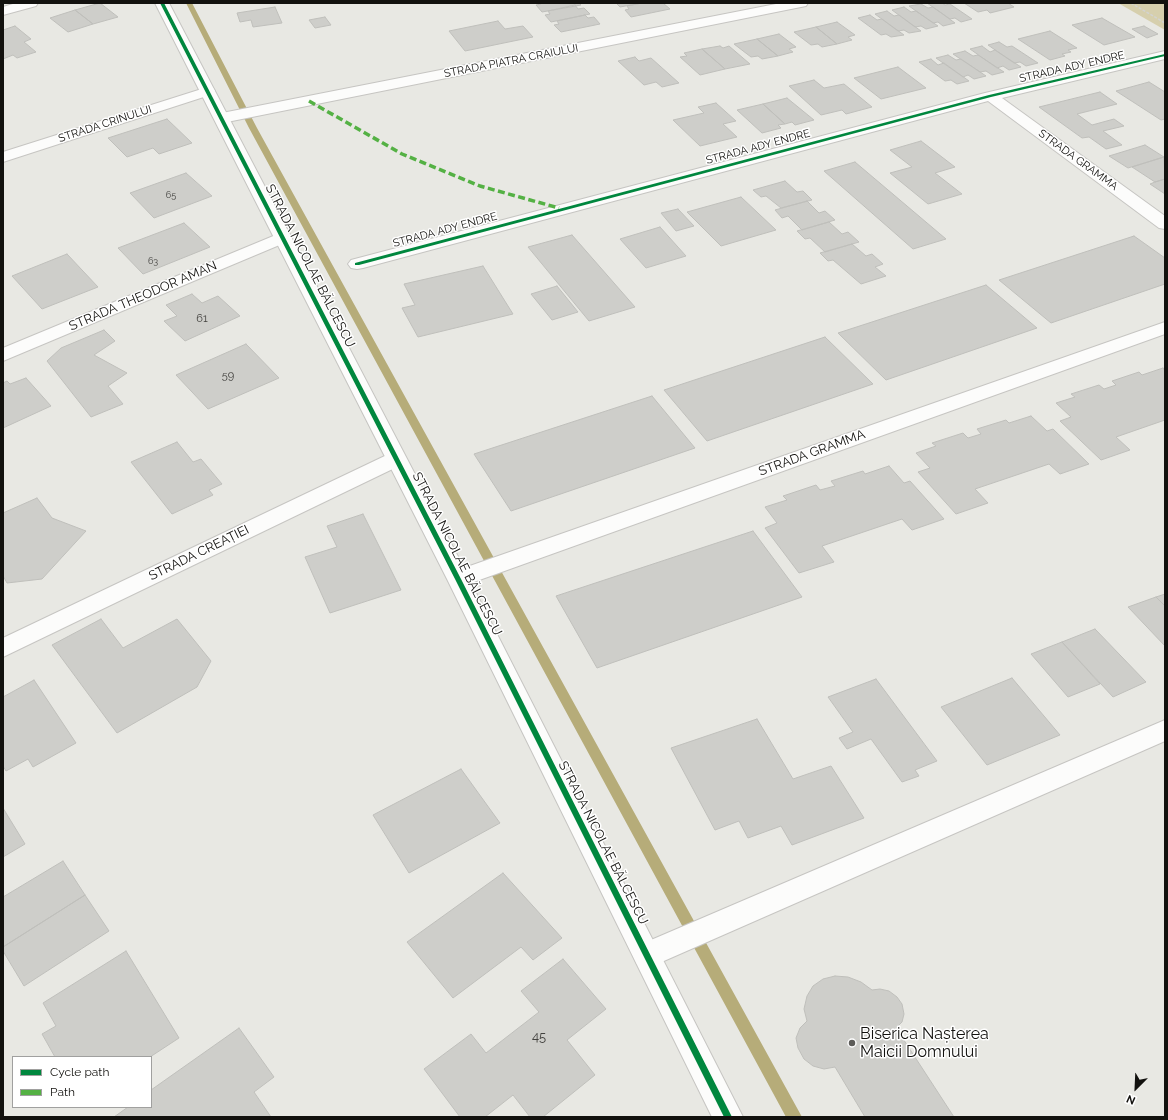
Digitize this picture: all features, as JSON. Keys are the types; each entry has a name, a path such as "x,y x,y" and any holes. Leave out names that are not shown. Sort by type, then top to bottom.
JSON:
{"street":[{"path":"3,11 31,3"},
{"name":"STRADA NICOLAE BĂLCESCU","path":"162,3 208,91 228,117 283,237 458,579 728,1117"},
{"name":"STRADA PIATRA CRAIULUI","path":"228,117 801,3"},
{"name":"STRADA ADY ENDRE","path":"357,264 990,96 1165,55"},
{"name":"STRADA CRINULUI","path":"3,156 208,91"},
{"name":"STRADA GRAMMA","path":"990,96 1165,224"},
{"name":"STRADA THEODOR AMAN","path":"3,355 283,237"},
{"name":"STRADA GRAMMA","path":"458,579 1165,328"},
{"name":"STRADA CREAȚIEI","path":"3,648 396,459"},
{"path":"647,955 1165,730"}],"path":[{"path":"1131,3 1165,23"}],"shaded area":[{"path":"1118,3 1165,3 1165,30"}],"building":[{"path":"100,3 118,17 93,24 75,10"},
{"path":"540,3 579,3 581,5 542,12 536,5 541,4"},
{"path":"616,3 642,3 620,7"},
{"path":"642,3 663,3 670,9 631,17 625,10 629,9 627,6"},
{"path":"927,3 942,3 945,5 950,4 972,19 961,22 955,18 950,19"},
{"path":"964,3 1008,3 1014,7 990,13 987,10 978,12"},
{"path":"921,4 928,8 933,7 955,23 943,26 938,22 933,23 909,6"},
{"path":"575,5 578,9 584,8 590,14 551,22 545,15 550,14 548,11"},
{"path":"275,7 282,23 253,27 251,20 240,22 237,13"},
{"path":"904,7 911,12 916,11 938,26 926,29 921,26 915,27 892,10"},
{"path":"75,10 93,24 68,32 50,18"},
{"path":"887,11 894,16 899,15 921,31 909,33 904,30 898,31 875,14"},
{"path":"585,15 588,18 594,17 600,24 561,32 554,25 559,24 557,21"},
{"path":"870,15 877,20 882,19 904,35 891,37 886,34 881,35 858,18"},
{"path":"325,17 331,25 315,28 309,20"},
{"path":"1102,18 1135,37 1104,45 1072,25"},
{"path":"498,21 505,29 523,26 533,37 465,51 449,31"},
{"path":"837,22 855,35 848,37 852,40 837,44 816,27"},
{"path":"15,26 31,39 24,42 36,52 17,58 13,55 3,59 3,30"},
{"path":"1144,26 1158,34 1147,38 1132,29"},
{"path":"816,27 837,44 822,47 818,44 811,45 794,32"},
{"path":"1050,31 1077,48 1068,50 1071,52 1062,54 1065,56 1050,60 1018,39"},
{"path":"779,34 796,47 789,49 793,52 778,56 757,39"},
{"path":"757,39 778,56 762,59 758,56 751,57 734,44"},
{"path":"999,42 1007,47 1012,46 1038,63 1026,66 1020,62 1014,63 988,45"},
{"path":"720,46 723,48 729,46 750,64 725,69 702,49"},
{"path":"982,46 990,52 995,50 1021,67 1009,70 1003,66 997,68 970,49"},
{"path":"702,49 725,69 700,75 680,57 687,56 684,53"},
{"path":"965,51 973,56 978,55 1004,72 992,75 986,71 980,72 953,54"},
{"path":"948,55 956,60 961,59 986,76 974,79 968,75 963,77 936,58"},
{"path":"635,57 639,61 651,58 679,83 662,87 656,82 644,85 618,61"},
{"path":"931,59 938,65 944,63 969,81 957,84 951,80 945,81 919,62"},
{"path":"898,67 926,88 881,99 854,78"},
{"path":"814,80 824,88 844,84 872,107 846,114 842,110 821,115 789,86"},
{"path":"1149,82 1165,92 1165,119 1161,120 1116,91"},
{"path":"1100,92 1117,104 1077,114 1092,125 1114,119 1124,126 1103,131 1122,145 1106,149 1089,137 1082,138 1039,107"},
{"path":"787,98 814,120 795,125 792,122 785,124 763,104"},
{"path":"716,103 736,121 723,124 737,137 700,146 673,120 704,113 698,107"},
{"path":"763,104 785,124 778,125 781,128 762,133 737,110"},
{"path":"167,119 192,143 159,154 153,148 127,157 108,138"},
{"path":"921,141 955,167 935,173 962,194 928,204 890,173 912,167 890,150"},
{"path":"1145,145 1164,157 1128,168 1109,156"},
{"path":"1164,157 1165,179 1155,182 1132,167"},
{"path":"855,162 946,239 913,249 824,171"},
{"path":"186,173 212,196 154,218 130,193"},
{"path":"1165,179 1165,194 1150,184 1155,182"},
{"path":"785,181 797,192 803,191 812,200 781,208 766,196 761,197 753,190"},
{"path":"741,197 776,230 721,246 687,212"},
{"path":"807,201 819,213 825,211 835,220 802,230 788,216 782,218 775,210"},
{"path":"678,209 694,226 676,231 661,213"},
{"path":"829,222 842,234 848,232 859,242 825,252 810,238 805,239 797,231"},
{"path":"184,223 210,247 143,274 118,248"},
{"path":"660,227 686,256 646,268 620,239"},
{"path":"572,235 635,307 589,321 528,247"},
{"path":"1134,236 1165,258 1165,284 1051,323 999,280"},
{"path":"852,244 866,256 872,254 883,264 875,267 886,276 861,284 833,260 828,261 820,253"},
{"path":"67,254 98,287 42,309 12,276"},
{"path":"483,266 513,314 418,337 402,308 415,305 404,284"},
{"path":"986,285 1037,328 886,380 838,333"},
{"path":"557,286 578,312 552,320 531,294"},
{"path":"192,294 202,303 218,296 240,316 185,341 164,321 177,316 166,305"},
{"path":"104,330 115,341 94,355 127,373 108,386 123,404 91,417 47,361 61,348"},
{"path":"825,337 873,384 707,441 664,390"},
{"path":"246,344 279,378 208,409 176,375"},
{"path":"1163,368 1165,371 1165,420 1116,437 1130,450 1101,460 1060,421 1071,417 1056,403 1075,397 1071,394 1099,385 1104,389 1116,385 1112,381 1139,372 1142,375"},
{"path":"26,378 51,406 3,428 3,383 7,381 10,384"},
{"path":"652,396 695,448 511,511 474,454"},
{"path":"1031,416 1047,431 1053,429 1089,464 1060,474 1049,464 975,489 988,503 956,514 918,472 930,468 916,453 936,446 932,443 963,433 968,438 981,434 977,429 1006,420 1009,423"},
{"path":"177,442 193,462 201,459 222,484 209,490 213,495 172,514 131,462"},
{"path":"889,466 904,483 910,481 944,519 912,530 902,519 822,546 834,562 799,573 765,528 777,523 765,507 787,500 783,496 816,485 820,490 835,486 831,481 863,471 865,474"},
{"path":"37,498 52,518 86,531 42,579 7,583 3,576 3,513"},
{"path":"363,514 401,590 330,613 305,557 337,547 327,526"},
{"path":"753,531 802,597 597,668 556,596"},
{"path":"1165,594 1165,606 1156,597"},
{"path":"1156,597 1165,606 1165,646 1128,607"},
{"path":"101,619 123,648 177,619 211,661 197,687 117,733 52,645"},
{"path":"1095,629 1146,682 1113,697 1062,642"},
{"path":"1062,642 1100,684 1068,697 1031,654"},
{"path":"1012,678 1060,735 987,765 941,707"},
{"path":"876,679 937,761 915,770 919,776 902,782 871,739 847,749 839,738 853,732 828,697"},
{"path":"34,680 76,743 33,767 28,759 6,771 3,766 3,697"},
{"path":"757,719 793,779 831,766 864,818 792,845 781,826 748,838 739,821 715,830 671,748"},
{"path":"461,769 500,823 409,873 373,815"},
{"path":"3,808 25,844 3,857"},
{"path":"63,861 85,895 3,947 3,897"},
{"path":"503,873 562,938 533,960 521,947 453,998 407,942"},
{"path":"85,895 109,931 24,986 3,951 3,947"},
{"path":"126,951 179,1038 152,1056 54,1056 42,1034 56,1026 43,1003"},
{"path":"563,959 606,1009 567,1040 595,1075 543,1117 530,1117 513,1095 485,1117 460,1117 424,1069 471,1034 486,1053 539,1012 521,991"},
{"name":"Biserica Nașterea Maicii Domnului","path":"835,976 848,977 861,982 872,990 880,989 889,991 897,997 902,1004 904,1014 902,1022 896,1028 954,1117 865,1117 835,1067 824,1069 813,1066 804,1059 798,1048 796,1038 800,1028 807,1021 804,1009 807,996 813,986 823,979"},
{"path":"239,1028 274,1077 254,1092 271,1117 114,1117 127,1108 152,1108 152,1089"}],"waterway":[{"path":"189,3 253,128 794,1117"}],"marked path":[{"path":"309,101 402,154 480,186 559,208"}],"cycle path":[{"path":"162,3 458,579 728,1117"},
{"path":"357,264 990,96 1165,55"}],"place":[{"name":"Biserica Nașterea Maicii Domnului","path":"852,1043"}]}
